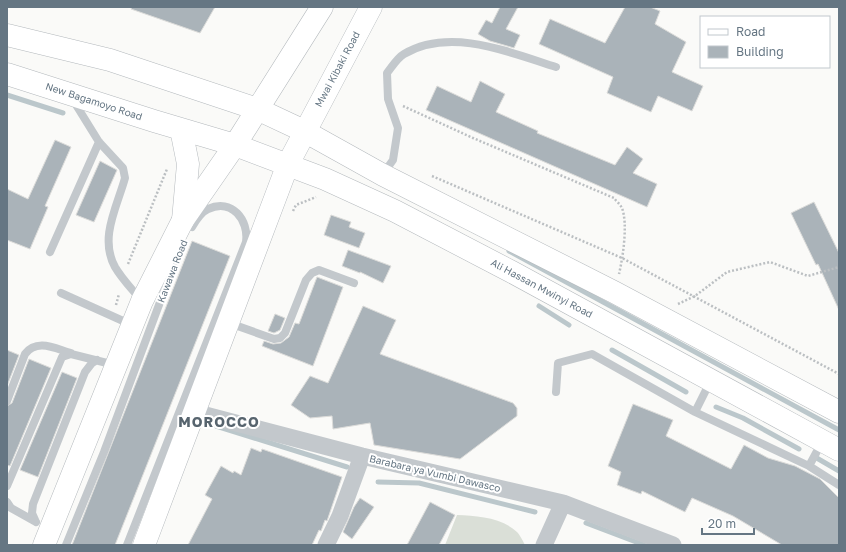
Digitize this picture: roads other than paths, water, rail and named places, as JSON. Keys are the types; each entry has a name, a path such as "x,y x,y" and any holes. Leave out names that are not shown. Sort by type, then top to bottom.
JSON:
{"main road":[{"path":"257,109 322,7"},
{"name":"Mwai Kibaki Road","path":"304,131 371,7"},
{"path":"7,34 110,60 257,109 304,131 382,175 614,292 839,412"},
{"name":"New Bagamoyo Road","path":"7,74 235,145"},
{"name":"Kawawa Road","path":"44,533 107,363 133,325 142,301 257,109"},
{"path":"181,129 188,164 185,230"},
{"path":"144,545 288,164 304,131"},
{"name":"Ali Hassan Mwinyi Road","path":"235,145 288,164 396,211 512,272 831,446"}],"street":[{"name":"Barabara ya Vumbi Dawasco","path":"194,412 362,456 563,504 673,545"},
{"path":"326,545 340,516 362,456"},
{"path":"544,545 563,504"}],"lane":[{"path":"382,175 392,160 398,128 388,99 387,73 402,55 424,45 454,42 497,49 556,67"},
{"path":"69,93 99,142 123,168 125,178 107,239 109,252 115,267 142,301"},
{"path":"50,252 99,142"},
{"name":"Kawawa Road","path":"66,545 104,452 185,230 201,213 209,208 217,206 226,207 241,216 247,233 246,242 127,545"},
{"path":"228,323 274,339 280,338 286,333 306,280 312,273 319,270 354,283"},
{"path":"61,293 133,325"},
{"path":"7,401 25,354 29,349 39,345 107,363"},
{"path":"7,486 59,362 62,356 71,354"},
{"path":"556,392 558,363 592,354 695,412 809,466 839,485"},
{"path":"695,412 711,380"},
{"path":"809,466 831,446"},
{"path":"8,505 44,533"}],"waterway":[{"path":"7,95 63,113"},
{"path":"509,251 839,430"},
{"path":"539,306 569,325"},
{"path":"612,350 686,392"},
{"path":"716,407 743,418 799,449"},
{"path":"216,426 347,467"},
{"path":"815,457 839,471"},
{"path":"378,482 419,483 535,512"},
{"path":"586,523 644,545"}],"district":[{"name":"MOROCCO","path":"219,421"}]}
